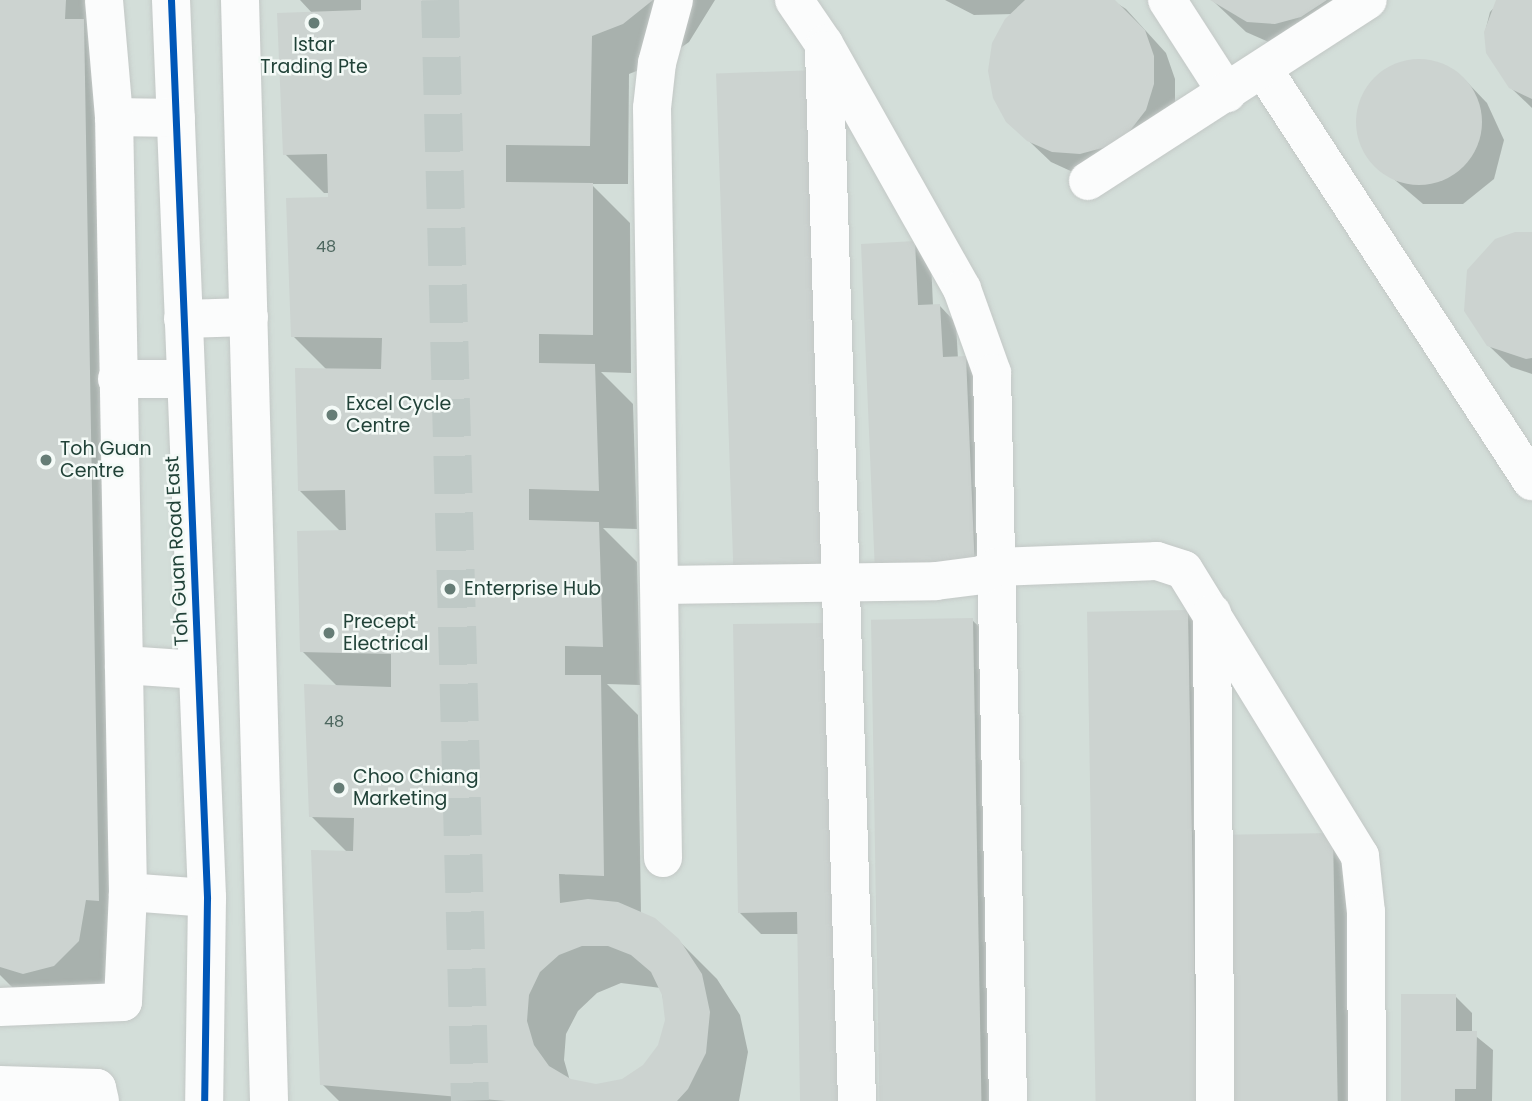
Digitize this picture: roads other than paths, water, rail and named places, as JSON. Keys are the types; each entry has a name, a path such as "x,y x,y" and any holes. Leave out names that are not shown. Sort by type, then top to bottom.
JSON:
{"street":[{"path":"0,1007 120,1005 128,892 114,117 104,0"},
{"name":"Toh Guan Road East","path":"171,0 184,379 207,898 204,1101"},
{"path":"240,0 269,1101"},
{"path":"663,859 652,108 657,63 674,0"},
{"path":"794,0 824,44 973,312 992,373 1007,1101"},
{"path":"1167,0 1227,93"},
{"path":"1088,181 1368,0"},
{"path":"824,44 857,1101"},
{"path":"1263,69 1532,481"},
{"path":"114,117 176,118"},
{"path":"183,319 248,317"},
{"path":"117,379 184,379"},
{"path":"660,585 954,580 996,568 1157,561 1184,570 1360,856 1366,912 1367,1101"},
{"path":"1212,613 1214,1101"},
{"path":"124,665 198,670"},
{"path":"128,892 207,898"},
{"path":"0,1085 97,1088 100,1101"}],"tunnel":[{"path":"440,0 470,1101"}],"place":[{"name":"Istar Trading Pte","path":"314,23"},
{"name":"Excel Cycle Centre","path":"332,415"},
{"name":"Toh Guan Centre","path":"46,460"},
{"name":"Enterprise Hub","path":"450,589"},
{"name":"Precept Electrical","path":"329,633"},
{"name":"Choo Chiang Marketing","path":"339,788"}]}
